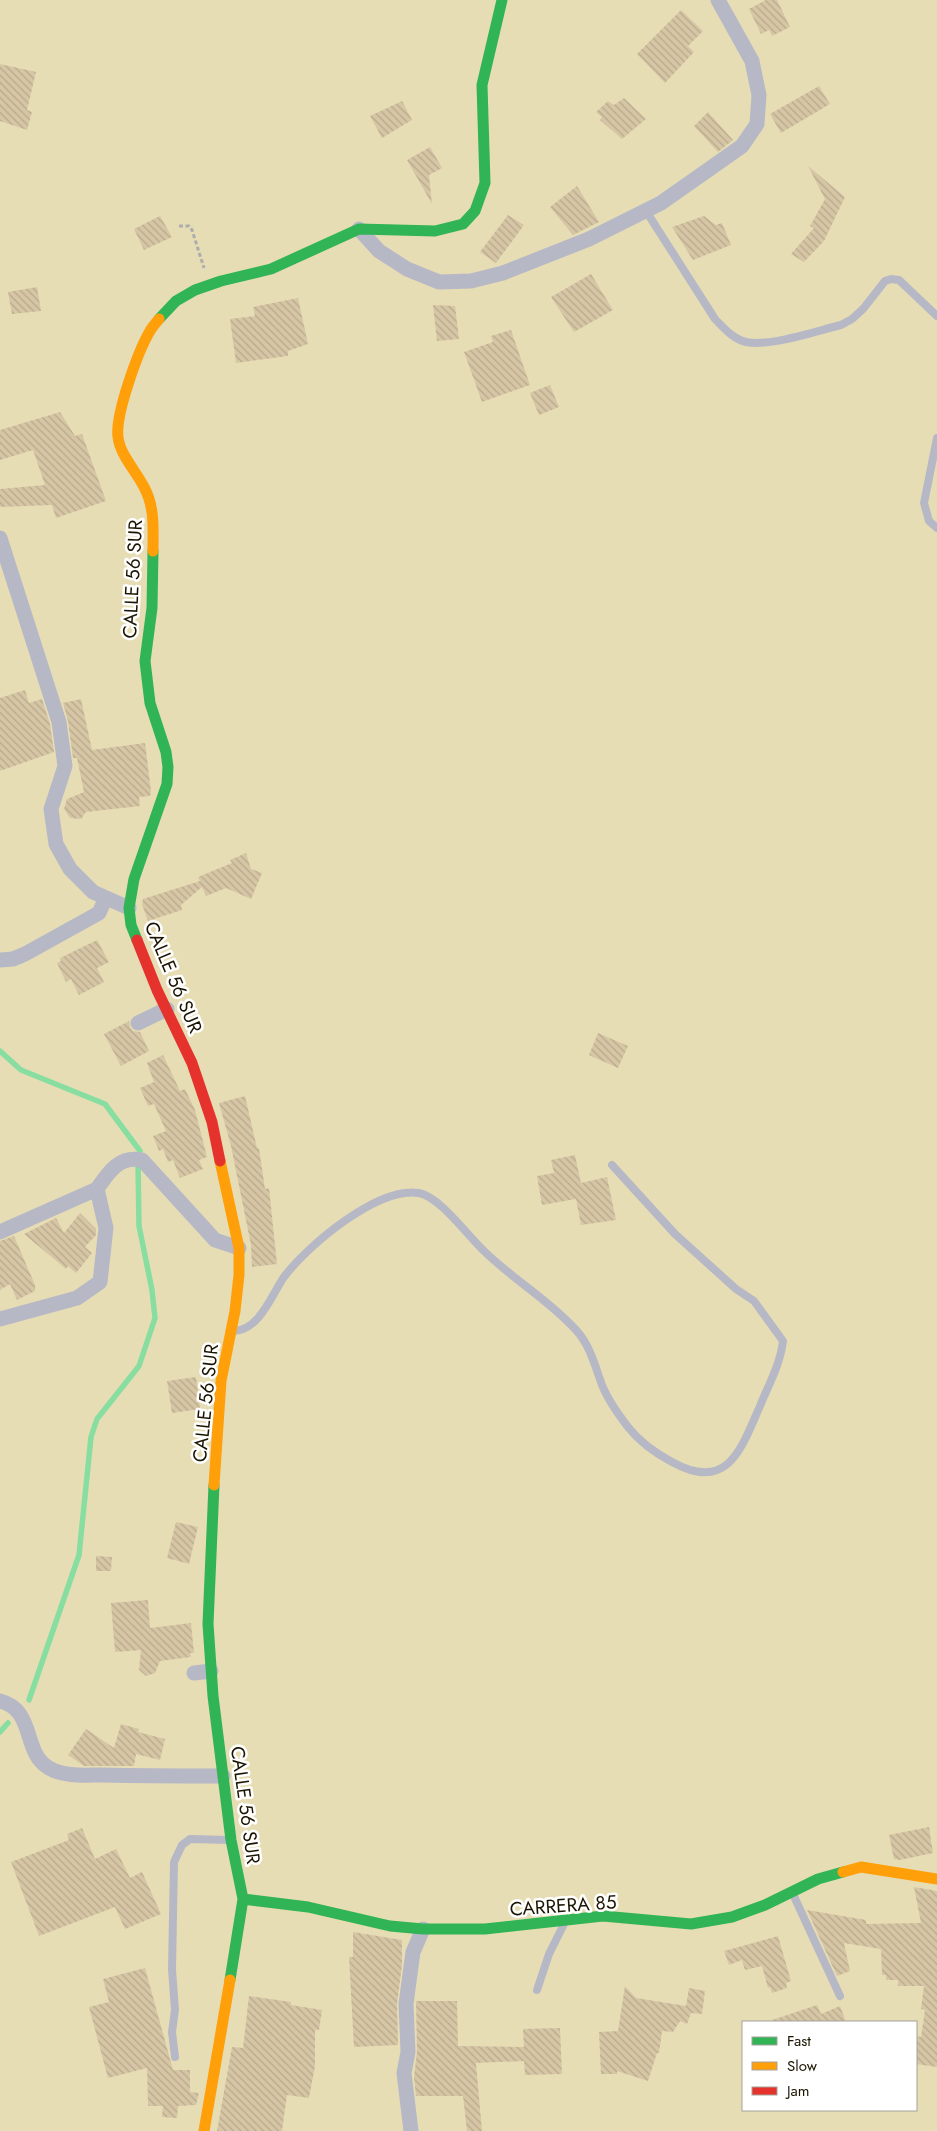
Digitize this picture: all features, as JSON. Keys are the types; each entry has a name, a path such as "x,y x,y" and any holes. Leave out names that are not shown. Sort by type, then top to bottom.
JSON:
{"street":[{"name":"CALLE 56 SUR","path":"204,2131 216,2069 243,1899 231,1840 211,1671 208,1624 211,1536 221,1381 231,1331 239,1274 239,1248 212,1122 192,1063 131,925 129,908 134,879 167,784 168,767 166,752 150,703 145,661 152,608 153,517 150,501 144,487 126,458 118,437 119,418 137,358 150,330 176,301 209,285 271,269 359,229 435,231 463,224 475,211 485,183 482,85 502,0"},
{"path":"359,229 379,251 406,269 439,282 455,282 480,279 503,273 589,239 646,212 742,146 758,124 759,94 752,61 718,0"},
{"path":"0,538 59,722 65,766 51,809 56,844 70,869 93,892 129,908"},
{"path":"0,960 13,959 25,954 98,913 104,902 104,897"},
{"path":"138,1023 167,1009"},
{"path":"0,1232 97,1189 111,1169 123,1161 135,1159 142,1160 215,1240 239,1248"},
{"path":"0,1319 77,1298 100,1282 106,1228 97,1189"},
{"path":"194,1673 211,1671"},
{"path":"0,1701 15,1708 22,1717 39,1759 49,1768 63,1773 148,1777 224,1776"},
{"name":"CARRERA 85","path":"243,1899 308,1907 390,1926 423,1930 485,1929 603,1916 691,1924 732,1916 765,1905 818,1879 861,1867 937,1879"},
{"path":"411,2131 404,2073 408,2052 406,2004 413,1952 423,1930"}],"lane":[{"path":"646,212 715,319 729,333 745,342 767,342 841,325 852,319 885,280 891,279 899,280 937,316"},
{"path":"937,438 924,503 929,521 937,528"},
{"path":"231,1331 241,1331 251,1324 266,1308 284,1277 298,1261 331,1231 349,1218 378,1202 406,1194 421,1194 440,1206 483,1250 555,1309 577,1331 594,1363 603,1387 629,1429 648,1446 684,1469 708,1474 718,1472 742,1448 780,1360 782,1341 754,1301 736,1289 675,1234 612,1165"},
{"path":"175,2057 172,2032 175,2010 172,1969 174,1862 182,1845 190,1839 231,1840"},
{"path":"791,1891 840,1996"},
{"path":"537,1990 549,1954 566,1920"}],"path":[{"path":"179,226 189,226 192,230 209,285"}],"building":[{"path":"766,0 777,0 790,27 772,36 769,30 761,34 749,9"},
{"path":"681,10 703,31 688,46 694,52 665,83 637,54"},
{"path":"0,64 36,72 27,110 32,112 27,130 0,121"},
{"path":"819,86 830,104 781,133 770,114"},
{"path":"624,98 646,119 622,139 600,120 602,117 596,112 608,101 614,105"},
{"path":"402,101 412,120 382,138 370,116"},
{"path":"708,112 733,140 718,152 694,126"},
{"path":"430,147 442,168 429,175 432,204 407,160"},
{"path":"808,166 845,197 824,241 804,262 791,254 814,228 810,226 825,199"},
{"path":"577,186 599,222 573,235 550,207"},
{"path":"508,215 524,225 496,263 480,252"},
{"path":"160,216 172,237 144,250 134,229"},
{"path":"704,216 716,225 722,223 731,245 693,260 672,227"},
{"path":"591,274 613,310 574,332 551,297"},
{"path":"37,287 41,311 12,314 8,292"},
{"path":"298,298 308,344 288,351 288,356 236,363 230,319 255,316 253,307"},
{"path":"433,305 455,306 459,339 437,341"},
{"path":"511,330 530,385 482,402 464,352 493,342 491,336"},
{"path":"550,385 559,407 539,415 530,393"},
{"path":"60,412 75,436 82,434 106,501 56,518 52,505 0,507 0,489 45,485 33,450 0,460 0,430"},
{"path":"25,690 29,703 42,699 50,724 54,752 0,771 0,698"},
{"path":"81,699 92,750 145,743 151,791 150,796 139,797 140,806 86,812 81,819 70,818 64,809 67,799 84,792 77,758 73,758 68,721 63,703"},
{"path":"246,853 251,869 262,873 251,899 226,888 206,896 202,887 181,905 182,910 148,921 142,904 143,899 200,881 198,877 232,863 230,860"},
{"path":"97,940 109,962 97,968 104,982 79,995 71,979 66,982 57,963 61,961 60,958"},
{"path":"129,1021 133,1031 140,1032 149,1051 121,1066 104,1034"},
{"path":"598,1033 628,1046 618,1068 589,1055"},
{"path":"163,1055 180,1091 185,1089 195,1110 207,1157 199,1160 203,1169 180,1178 173,1160 168,1162 163,1149 159,1151 153,1136 166,1131 154,1104 148,1106 140,1088 154,1082 147,1063"},
{"path":"245,1096 257,1148 259,1148 265,1189 269,1188 277,1264 252,1267 251,1245 231,1146 219,1103"},
{"path":"575,1155 581,1183 607,1177 616,1220 581,1225 576,1199 542,1205 537,1176 554,1173 551,1160"},
{"path":"80,1213 96,1229 96,1235 85,1247 92,1253 76,1273 68,1266 66,1269 24,1234 56,1218 64,1233"},
{"path":"14,1236 35,1285 35,1291 17,1300 10,1284 0,1290 0,1241"},
{"path":"196,1377 200,1409 172,1413 167,1381"},
{"path":"176,1522 198,1527 189,1564 167,1558"},
{"path":"96,1556 112,1557 111,1571 96,1571"},
{"path":"148,1600 150,1628 191,1623 194,1653 190,1653 191,1657 160,1661 155,1673 146,1676 139,1670 141,1650 115,1652 111,1603"},
{"path":"121,1724 139,1729 138,1732 165,1739 160,1760 136,1754 134,1766 84,1766 68,1755 86,1729 114,1748"},
{"path":"929,1827 933,1853 900,1860 894,1859 889,1835"},
{"path":"82,1828 95,1859 116,1849 130,1878 142,1872 161,1914 125,1929 115,1907 39,1936 11,1862 69,1840 67,1834"},
{"path":"914,1887 937,1891 937,2067 917,2064 917,2036 921,2037 925,2010 921,2009 924,1986 898,1986 898,1980 886,1980 886,1975 882,1975 881,1949 844,1943 850,1971 837,1976 807,1910 866,1920 866,1924 921,1923"},
{"path":"353,1932 402,1940 402,1965 397,2004 398,2045 354,2047 349,1957 353,1957"},
{"path":"778,1936 791,1981 786,1983 787,1988 772,1993 770,1987 768,1988 762,1966 745,1970 742,1960 729,1965 724,1951"},
{"path":"145,1968 173,2070 190,2070 190,2092 199,2093 196,2105 178,2106 177,2118 162,2117 163,2106 148,2106 147,2068 108,2078 89,2007 109,2002 103,1979"},
{"path":"625,1986 636,1998 686,2006 689,1988 705,1991 702,2014 691,2013 687,2024 680,2021 673,2032 662,2031 659,2053 657,2053 648,2081 617,2071 617,2074 601,2074 599,2032 618,2031"},
{"path":"249,1996 291,2002 291,2005 322,2010 319,2030 315,2030 315,2066 309,2098 287,2095 282,2131 217,2131 232,2047 243,2048"},
{"path":"416,2001 457,2001 458,2046 524,2047 523,2029 560,2028 562,2074 525,2075 524,2061 476,2063 482,2131 467,2131 463,2096 416,2096 414,2077 417,2052"},
{"path":"817,2005 821,2014 840,2006 846,2021 772,2021"}],"waterway":[{"path":"0,1051 21,1070 105,1104 140,1151"},
{"path":"29,1700 79,1555 91,1437 97,1419 139,1366 155,1318 152,1290 139,1226 138,1163"},
{"path":"0,1732 8,1723"}],"traffic: fast":[{"path":"159,319 176,301 195,290 221,281 271,269 359,229 435,231 463,224 475,211 485,183 482,85 502,0"},
{"path":"137,940 131,925 129,908 134,879 167,784 168,767 166,752 150,703 145,661 152,608 153,551"},
{"path":"214,1485 208,1624 213,1696 231,1840 243,1899 230,1980"},
{"path":"243,1899 308,1907 390,1926 423,1929 485,1929 603,1916 691,1924 732,1917 765,1905 818,1879 843,1872"}],"traffic: slow":[{"path":"153,551 153,518 150,502 141,481 119,444 118,427 124,399 134,368 145,340 159,319"},
{"path":"214,1485 221,1381 235,1311 239,1275 239,1248 220,1161"},
{"path":"843,1872 861,1867 937,1879"},
{"path":"204,2131 230,1980"}],"traffic: jam":[{"path":"137,940 157,990 192,1063 212,1122 220,1161"}]}
